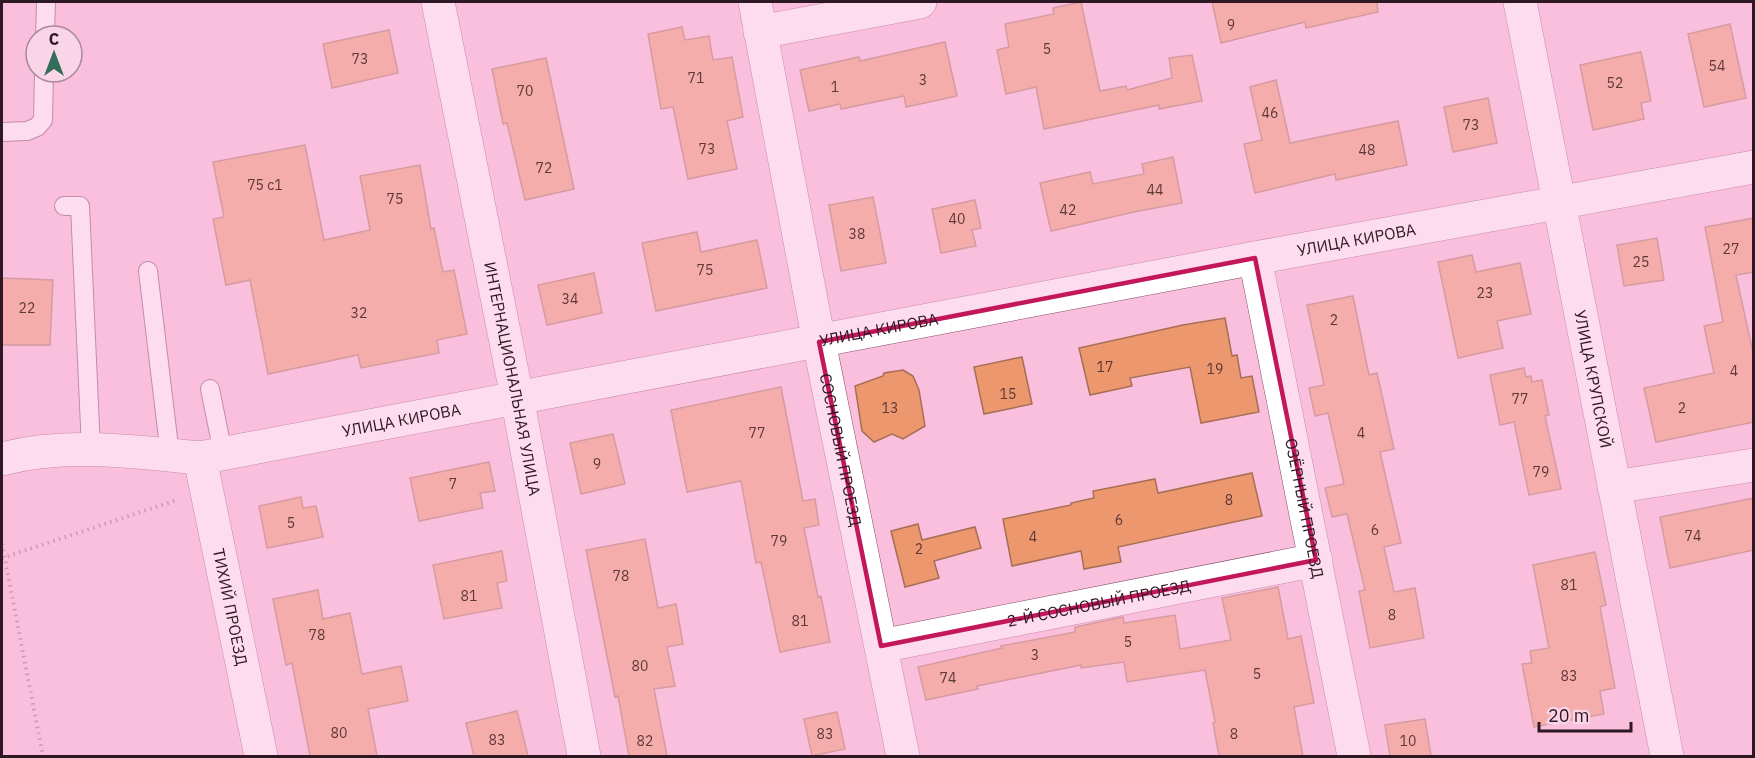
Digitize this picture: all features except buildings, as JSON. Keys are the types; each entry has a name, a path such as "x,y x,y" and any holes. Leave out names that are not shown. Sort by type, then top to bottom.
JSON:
{"street":[{"name":"ИНТЕРНАЦИОНАЛЬНАЯ УЛИЦА","path":"438,2 518,398 584,756"},
{"path":"757,17 920,2"},
{"name":"УЛИЦА КРУПСКОЙ","path":"1520,2 1667,756"},
{"name":"СОСНОВЫЙ ПРОЕЗД","path":"757,17 819,342 903,756"},
{"name":"УЛИЦА КИРОВА","path":"2,459 26,453 91,450 198,455 518,398 1255,258 1754,167"},
{"name":"ОЗЁРНЫЙ ПРОЕЗД","path":"1255,258 1354,756"},
{"name":"ТИХИЙ ПРОЕЗД","path":"198,455 261,756"},
{"path":"1614,487 1754,465"},
{"name":"2-Й СОСНОВЫЙ ПРОЕЗД","path":"881,646 1316,560"}],"lane":[{"path":"45,24 46,2"},
{"path":"2,132 27,131 37,127 43,120 44,84"},
{"path":"64,206 80,206 91,450"},
{"path":"148,271 198,455"},
{"path":"198,455 210,389"}],"path":[{"path":"3,558 207,490"},
{"path":"2,544 43,756"}],"highlighted area":[{"path":"1255,258 1316,560 881,646 819,342"}]}
